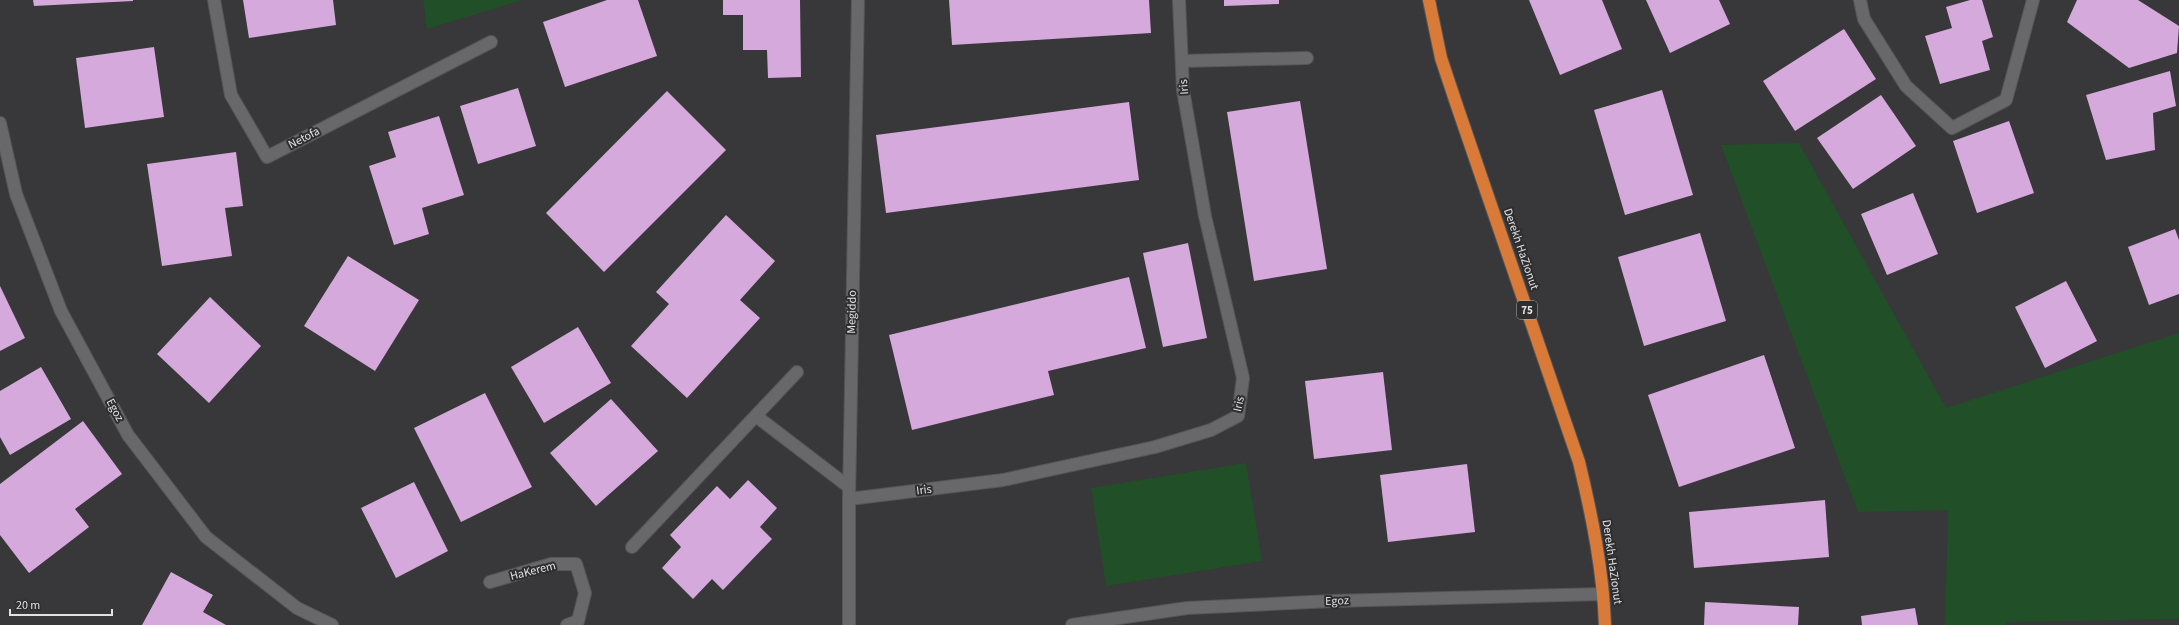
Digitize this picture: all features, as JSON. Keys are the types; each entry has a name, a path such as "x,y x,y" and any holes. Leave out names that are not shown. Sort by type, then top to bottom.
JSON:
{"highway":[{"name":"Derekh HaZionut","path":"1429,0 1441,58 1579,462 1591,514 1604,594 1605,625"}],"street":[{"name":"Netofa","path":"214,0 231,94 267,157 491,42"},
{"name":"Megiddo","path":"849,625 849,493 858,0"},
{"name":"Iris","path":"849,493 1003,480 1155,447 1211,430 1238,416 1243,378 1205,216 1183,90 1179,0"},
{"path":"1860,0 1864,19 1906,86 1952,128 2006,100 2034,0"},
{"path":"1182,61 1307,58"},
{"name":"Egoz","path":"0,123 16,194 61,311 128,435 206,537 297,608 332,625"},
{"path":"632,547 797,372"},
{"path":"756,416 849,493"},
{"name":"HaKerem","path":"490,582 551,564 576,564 585,593 578,621 567,625"},
{"name":"Egoz","path":"1072,625 1129,621 1187,608 1332,601 1604,594"}],"green space":[{"path":"423,0 522,0 427,29"},
{"path":"1799,143 1946,408 2179,333 2179,619 2007,622 2006,625 1945,625 1948,510 1858,512 1721,145"},
{"path":"1246,463 1262,561 1106,586 1091,488"}],"building":[{"path":"33,0 133,0 133,1 34,6"},
{"path":"243,0 333,0 336,25 249,38"},
{"path":"607,0 638,0 657,56 565,87 543,22"},
{"path":"723,0 800,0 801,77 768,78 767,50 743,50 743,15 723,15"},
{"path":"949,0 1149,0 1151,33 952,45"},
{"path":"1224,0 1279,0 1279,4 1224,6"},
{"path":"1529,0 1602,0 1622,49 1560,75"},
{"path":"1646,0 1719,0 1730,24 1670,53"},
{"path":"1970,0 1982,0 1993,37 1982,41 1990,70 1940,84 1925,36 1952,28 1946,7"},
{"path":"2077,0 2138,0 2179,26 2177,53 2129,68 2067,22"},
{"path":"1844,29 1876,79 1795,131 1763,81"},
{"path":"154,47 164,117 85,128 76,58"},
{"path":"2170,71 2176,106 2153,113 2155,150 2106,160 2086,95"},
{"path":"518,88 536,146 478,164 460,106"},
{"path":"1662,90 1693,195 1625,215 1594,110"},
{"path":"667,91 726,150 604,272 546,213"},
{"path":"1881,95 1916,146 1853,189 1817,138"},
{"path":"1300,101 1327,269 1254,281 1227,112"},
{"path":"1129,102 1139,180 886,213 876,135"},
{"path":"439,116 464,195 422,208 429,234 394,245 369,166 396,157 388,132"},
{"path":"2009,121 2034,193 1977,213 1953,141"},
{"path":"236,152 243,206 225,208 232,256 162,266 147,164"},
{"path":"1913,193 1938,254 1887,275 1861,214"},
{"path":"726,215 775,261 740,300 760,318 687,398 631,346 669,304 656,292"},
{"path":"2175,229 2179,240 2179,294 2149,305 2128,247"},
{"path":"1700,233 1726,321 1644,346 1618,257"},
{"path":"1188,243 1207,338 1163,347 1143,253"},
{"path":"348,256 419,300 375,371 304,326"},
{"path":"1129,277 1146,348 1048,371 1054,395 912,430 889,335"},
{"path":"2066,281 2097,341 2045,368 2015,307"},
{"path":"0,286 25,338 0,351"},
{"path":"210,297 261,346 209,403 157,354"},
{"path":"578,327 611,383 544,423 511,367"},
{"path":"1764,355 1795,448 1679,487 1648,395"},
{"path":"41,367 71,419 10,455 0,437 0,391"},
{"path":"1383,372 1392,450 1314,459 1305,381"},
{"path":"485,393 532,487 461,522 414,428"},
{"path":"611,399 658,451 596,506 550,453"},
{"path":"83,421 122,474 75,509 89,527 29,573 0,535 0,484"},
{"path":"1467,464 1475,532 1388,542 1380,475"},
{"path":"748,480 777,508 760,527 772,539 723,590 712,579 693,599 662,568 681,547 670,535 717,486 730,499"},
{"path":"414,482 448,551 396,578 361,508"},
{"path":"1825,500 1829,557 1694,568 1689,512"},
{"path":"171,572 213,595 203,612 226,625 142,625"},
{"path":"1705,602 1799,607 1798,625 1704,625"},
{"path":"1915,608 1918,625 1862,625 1861,616"}]}
